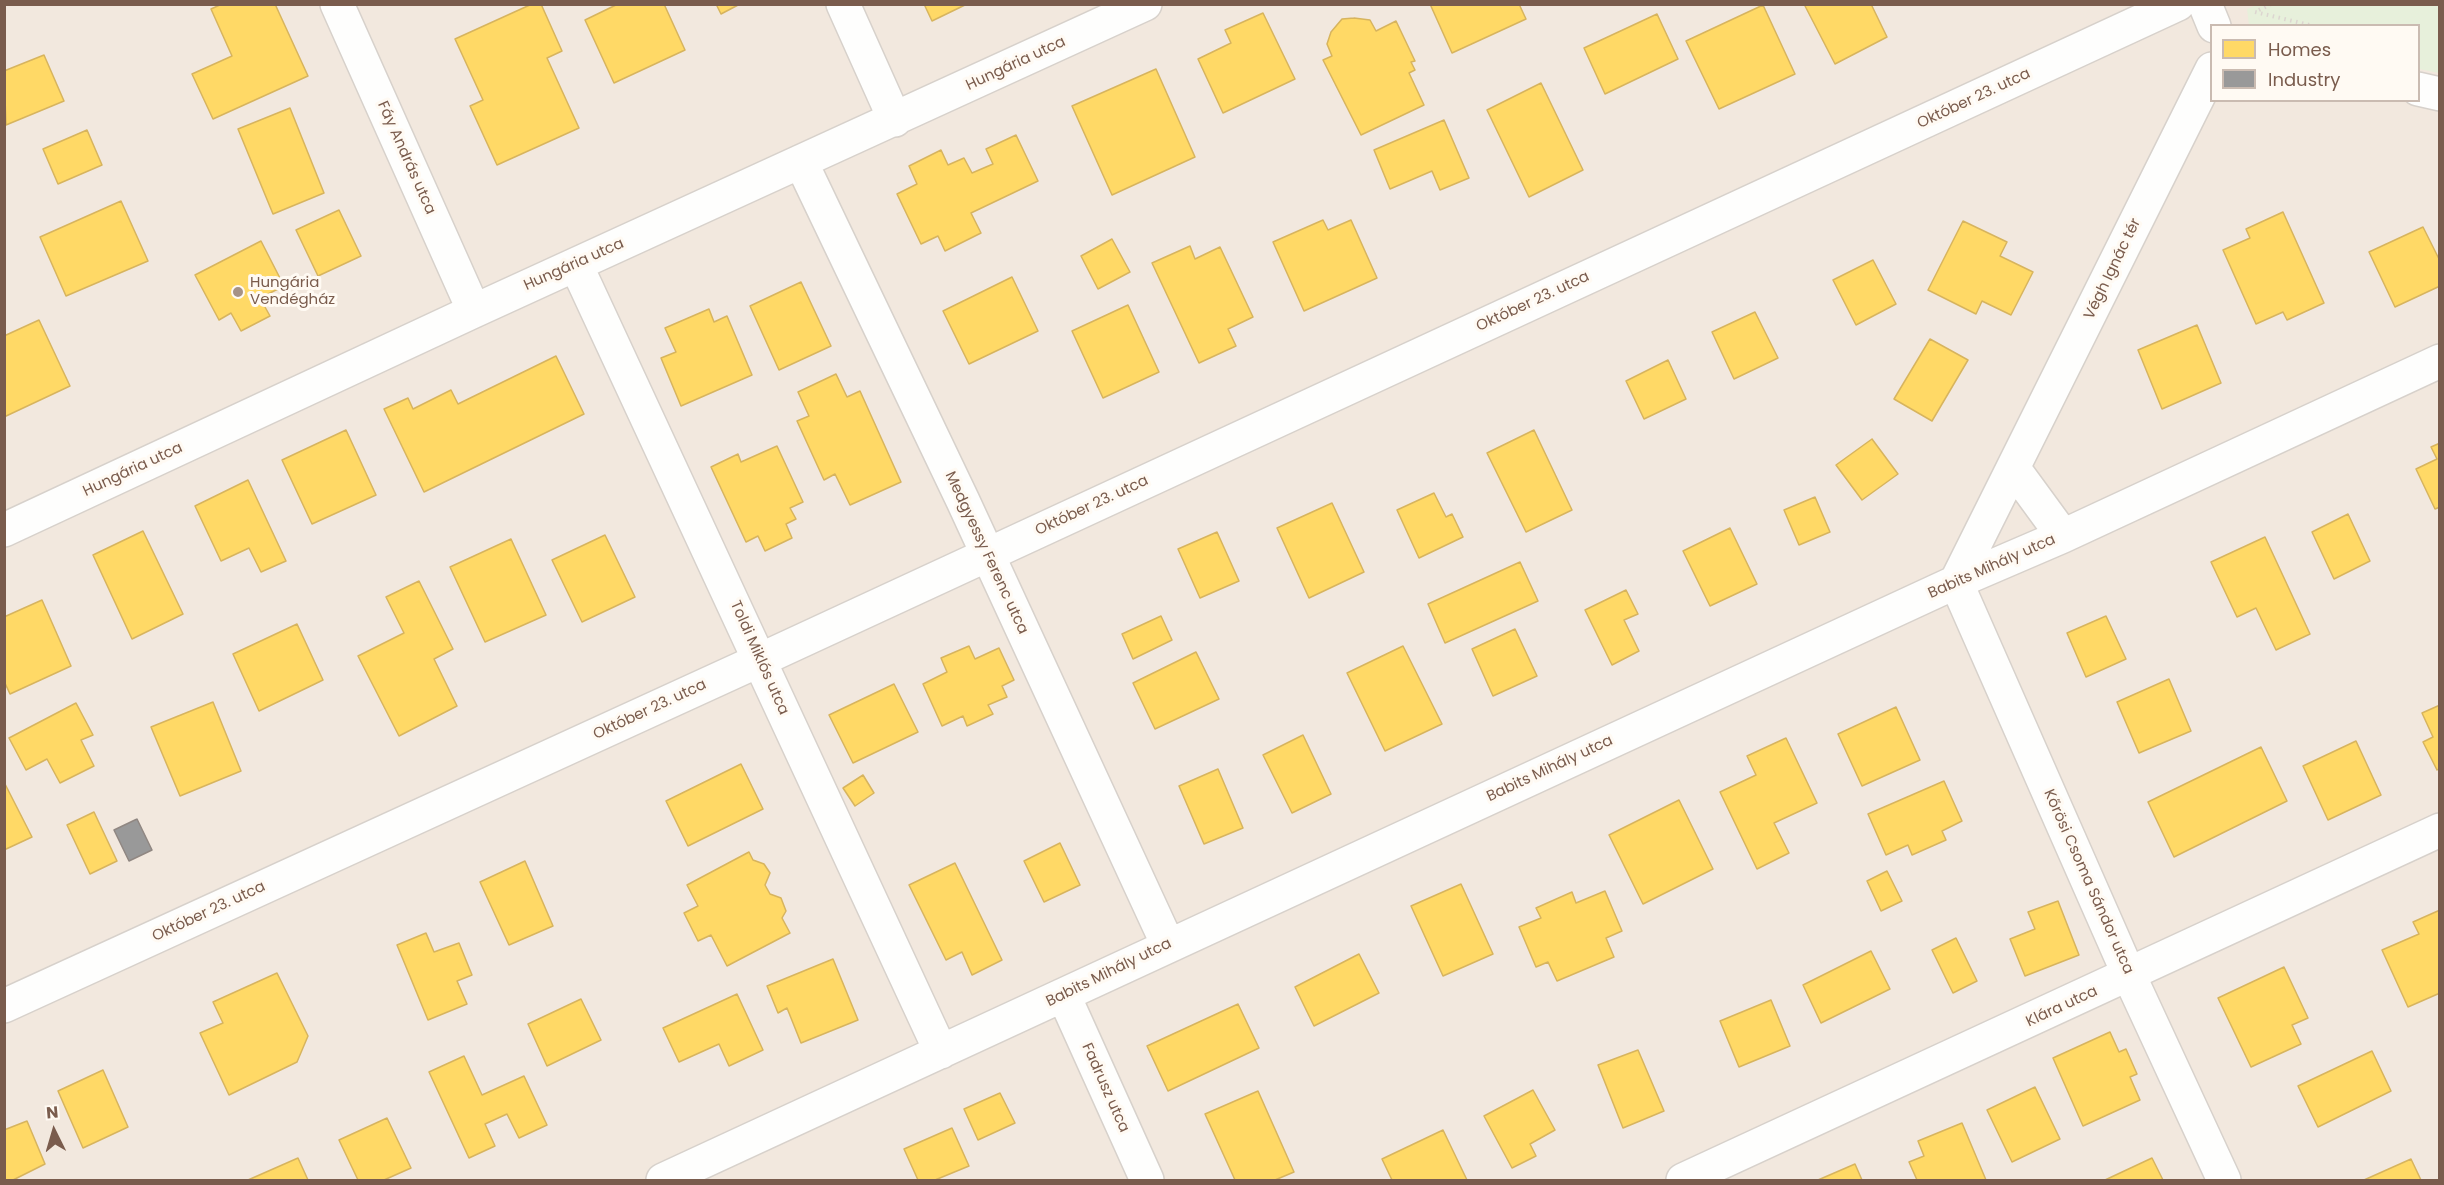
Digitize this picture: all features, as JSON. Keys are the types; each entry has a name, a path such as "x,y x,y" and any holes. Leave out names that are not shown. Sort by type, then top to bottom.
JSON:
{"street":[{"name":"Fáy András utca","path":"337,4 474,311"},
{"path":"843,4 895,120"},
{"name":"Hungária utca","path":"4,530 474,311 1145,4"},
{"name":"Október 23. utca","path":"4,1006 760,660 2178,4"},
{"path":"2205,4 2213,24"},
{"name":"Végh Ignác tér","path":"1956,582 2210,71"},
{"path":"2420,89 2439,93"},
{"name":"Medgyessy Ferenc utca","path":"801,162 987,554 1168,945"},
{"name":"Toldi Miklós utca","path":"576,264 941,1052"},
{"name":"Babits Mihály utca","path":"663,1180 1956,582 2063,536 2439,362"},
{"path":"2014,469 2063,536"},
{"name":"Kőrösi Csoma Sándor utca","path":"1956,582 2129,975 2224,1180"},
{"name":"Klára utca","path":"1683,1180 2439,830"},
{"name":"Fadrusz utca","path":"1064,996 1147,1180"}],"path":[{"path":"2271,4 2254,12 2305,24"}],"shaded area":[{"path":"5,5 2439,5 2439,1180 5,1180"}],"green space":[{"path":"2256,5 2439,5 2439,73 2420,69 2420,24 2249,24 2247,9"}],"building: Homes":[{"path":"222,4 275,4 308,76 213,119 192,74 232,56 211,9"},
{"path":"532,4 541,4 562,51 547,58 579,128 497,165 470,106 483,100 455,39"},
{"path":"618,4 664,4 685,50 614,83 585,20"},
{"path":"716,4 740,4 721,14"},
{"path":"924,4 967,4 932,21"},
{"path":"1430,4 1519,4 1526,19 1452,53"},
{"path":"1804,4 1871,4 1887,37 1835,64"},
{"path":"1763,5 1795,74 1719,109 1686,41"},
{"path":"1263,13 1295,79 1223,113 1198,59 1231,43 1225,30"},
{"path":"1657,14 1678,59 1605,94 1584,48"},
{"path":"1342,19 1370,20 1376,31 1396,21 1415,61 1411,62 1415,70 1409,73 1424,105 1361,135 1323,60 1332,56 1327,44 1331,32"},
{"path":"44,55 64,101 6,125 4,71"},
{"path":"1156,69 1195,157 1112,195 1072,106"},
{"path":"1541,83 1583,170 1529,197 1487,110"},
{"path":"290,108 324,193 273,214 238,129"},
{"path":"1444,120 1469,178 1440,190 1432,171 1390,189 1374,150"},
{"path":"87,130 102,165 58,184 43,149"},
{"path":"1016,135 1038,181 971,213 981,233 945,251 938,236 921,244 897,194 917,184 909,166 941,150 948,165 964,158 972,173 993,164 986,149"},
{"path":"121,201 148,261 66,296 40,237"},
{"path":"339,210 361,256 318,276 296,230"},
{"path":"2283,212 2324,303 2287,320 2283,312 2256,324 2223,250 2250,238 2246,229"},
{"path":"1323,220 1328,230 1351,220 1377,278 1304,311 1273,242"},
{"path":"1963,221 2007,242 2000,256 2033,272 2011,315 1982,301 1976,314 1928,290"},
{"path":"2423,227 2440,261 2440,286 2395,307 2369,252"},
{"path":"1112,239 1130,272 1098,289 1081,256"},
{"name":"Hungária Vendégház","path":"261,241 284,286 260,298 270,316 241,331 231,313 219,320 195,275"},
{"path":"1190,246 1195,259 1220,247 1253,317 1228,329 1236,346 1199,363 1152,263"},
{"path":"1873,260 1896,304 1856,325 1833,280"},
{"path":"1012,277 1038,331 969,364 943,311"},
{"path":"801,282 831,346 779,370 750,306"},
{"path":"1128,305 1159,372 1103,398 1072,331"},
{"path":"709,309 714,322 727,316 752,375 681,406 661,358 676,352 665,328"},
{"path":"1755,312 1778,358 1734,379 1712,332"},
{"path":"39,320 70,386 4,417 4,336"},
{"path":"2197,325 2221,383 2162,409 2138,350"},
{"path":"1930,339 1968,360 1932,421 1894,399"},
{"path":"556,356 584,414 424,492 384,409 408,398 413,409 451,390 458,404"},
{"path":"1668,360 1686,399 1644,419 1626,381"},
{"path":"836,374 847,397 860,391 901,482 850,505 835,474 824,480 797,421 809,416 798,392"},
{"path":"346,430 376,495 312,524 282,460"},
{"path":"1534,430 1572,510 1526,532 1487,453"},
{"path":"1872,439 1898,474 1862,500 1836,465"},
{"path":"2440,443 2440,507 2435,509 2416,469 2437,459 2431,447"},
{"path":"777,446 803,502 790,508 796,519 786,524 792,538 765,551 758,536 746,542 711,467 738,454 741,462"},
{"path":"248,480 286,561 261,572 249,548 221,561 195,506"},
{"path":"1434,493 1446,517 1452,514 1463,537 1419,558 1397,510"},
{"path":"1815,497 1830,532 1799,545 1784,510"},
{"path":"1332,503 1364,572 1309,598 1277,528"},
{"path":"2348,514 2370,561 2334,579 2312,532"},
{"path":"1730,528 1757,584 1710,606 1683,551"},
{"path":"143,531 183,614 132,639 93,555"},
{"path":"1217,532 1239,581 1200,598 1178,549"},
{"path":"605,535 635,597 582,622 552,560"},
{"path":"2265,537 2310,634 2276,650 2256,608 2237,617 2211,562"},
{"path":"511,539 546,615 485,642 450,567"},
{"path":"1520,562 1538,601 1445,643 1428,604"},
{"path":"419,581 453,649 434,659 457,706 399,736 358,656 404,633 386,597"},
{"path":"1626,590 1638,614 1624,620 1639,651 1612,665 1585,610"},
{"path":"42,600 71,666 10,694 4,681 4,617"},
{"path":"1161,616 1172,640 1133,659 1122,634"},
{"path":"2106,616 2126,659 2086,677 2067,633"},
{"path":"297,624 323,680 259,711 233,654"},
{"path":"1515,629 1537,676 1493,696 1472,649"},
{"path":"969,646 975,659 999,648 1014,680 1002,686 1007,697 988,705 993,714 967,726 963,716 942,726 923,684 947,672 941,658"},
{"path":"1403,646 1442,724 1385,751 1347,673"},
{"path":"1196,652 1219,699 1155,729 1133,683"},
{"path":"2169,679 2191,731 2139,753 2117,702"},
{"path":"894,684 918,732 853,763 829,715"},
{"path":"213,702 241,771 180,796 151,727"},
{"path":"76,703 93,735 81,740 94,766 60,783 47,759 26,770 9,738"},
{"path":"2440,705 2440,768 2437,770 2423,742 2433,737 2422,713"},
{"path":"1896,707 1920,760 1862,786 1838,734"},
{"path":"1303,735 1331,794 1292,813 1263,755"},
{"path":"1786,738 1817,803 1774,823 1789,853 1757,869 1720,792 1756,775 1747,756"},
{"path":"2356,741 2381,795 2328,820 2303,766"},
{"path":"2261,747 2287,801 2174,857 2148,802"},
{"path":"741,764 763,809 688,846 666,801"},
{"path":"1218,769 1243,828 1204,844 1179,786"},
{"path":"863,775 874,793 855,806 843,788"},
{"path":"1944,781 1962,821 1942,831 1946,840 1912,855 1908,845 1886,855 1868,814"},
{"path":"4,782 32,837 4,850"},
{"path":"1679,800 1713,869 1643,904 1609,835"},
{"path":"94,812 117,861 90,874 67,825"},
{"path":"1060,843 1080,885 1044,902 1024,861"},
{"path":"749,852 753,860 764,864 770,873 765,885 770,894 781,898 786,911 782,918 790,933 727,966 711,935 698,941 684,913 698,906 687,885"},
{"path":"525,861 553,926 509,945 480,882"},
{"path":"955,863 1002,960 972,975 962,952 946,960 909,885"},
{"path":"1887,871 1902,901 1881,911 1867,881"},
{"path":"1461,884 1493,954 1443,976 1411,906"},
{"path":"1605,891 1622,931 1606,938 1614,957 1557,981 1548,962 1536,967 1519,927 1541,918 1536,908 1572,892 1576,903"},
{"path":"2058,901 2079,955 2025,976 2010,939 2035,929 2028,912"},
{"path":"2440,910 2440,993 2408,1007 2382,950 2419,934 2413,922"},
{"path":"426,933 434,952 459,943 472,975 457,981 467,1004 428,1020 397,945"},
{"path":"1956,938 1977,981 1953,993 1932,950"},
{"path":"1871,951 1890,989 1821,1023 1803,985"},
{"path":"1359,954 1379,993 1314,1026 1295,987"},
{"path":"833,959 858,1020 801,1043 787,1008 778,1013 767,986"},
{"path":"2284,967 2308,1018 2292,1025 2301,1044 2251,1067 2218,998"},
{"path":"277,973 308,1036 297,1062 229,1095 200,1033 223,1023 213,1002"},
{"path":"737,994 763,1050 729,1066 719,1044 679,1062 663,1028"},
{"path":"581,999 601,1040 547,1066 528,1024"},
{"path":"1771,1000 1790,1046 1739,1067 1720,1021"},
{"path":"1238,1004 1259,1048 1168,1091 1147,1046"},
{"path":"2110,1032 2119,1052 2126,1049 2137,1074 2130,1077 2140,1100 2083,1126 2053,1058"},
{"path":"1638,1050 1664,1111 1623,1128 1598,1065"},
{"path":"2372,1051 2391,1091 2318,1127 2298,1086"},
{"path":"464,1056 482,1095 524,1076 547,1125 519,1138 507,1114 485,1124 495,1146 469,1158 429,1072"},
{"path":"103,1070 128,1127 83,1148 58,1091"},
{"path":"2035,1087 2060,1139 2012,1162 1987,1110"},
{"path":"1533,1090 1555,1130 1530,1144 1536,1156 1512,1168 1484,1116"},
{"path":"1258,1091 1294,1172 1275,1180 1235,1180 1205,1114"},
{"path":"1000,1093 1015,1123 978,1140 964,1109"},
{"path":"387,1118 411,1168 384,1180 358,1180 339,1140"},
{"path":"27,1121 45,1164 13,1180 4,1180 4,1130"},
{"path":"1962,1123 1986,1180 1917,1180 1909,1162 1924,1156 1918,1141"},
{"path":"952,1128 969,1166 935,1180 918,1180 904,1149"},
{"path":"1443,1130 1467,1180 1392,1180 1382,1159"},
{"path":"298,1158 308,1180 248,1180"},
{"path":"2152,1158 2163,1180 2105,1180"},
{"path":"2411,1159 2421,1180 2364,1180"},
{"path":"1855,1164 1862,1180 1818,1180"}],"building: Industry":[{"path":"137,819 152,850 129,861 114,830"}],"place":[{"name":"Hungária Vendégház","path":"238,292"}]}
